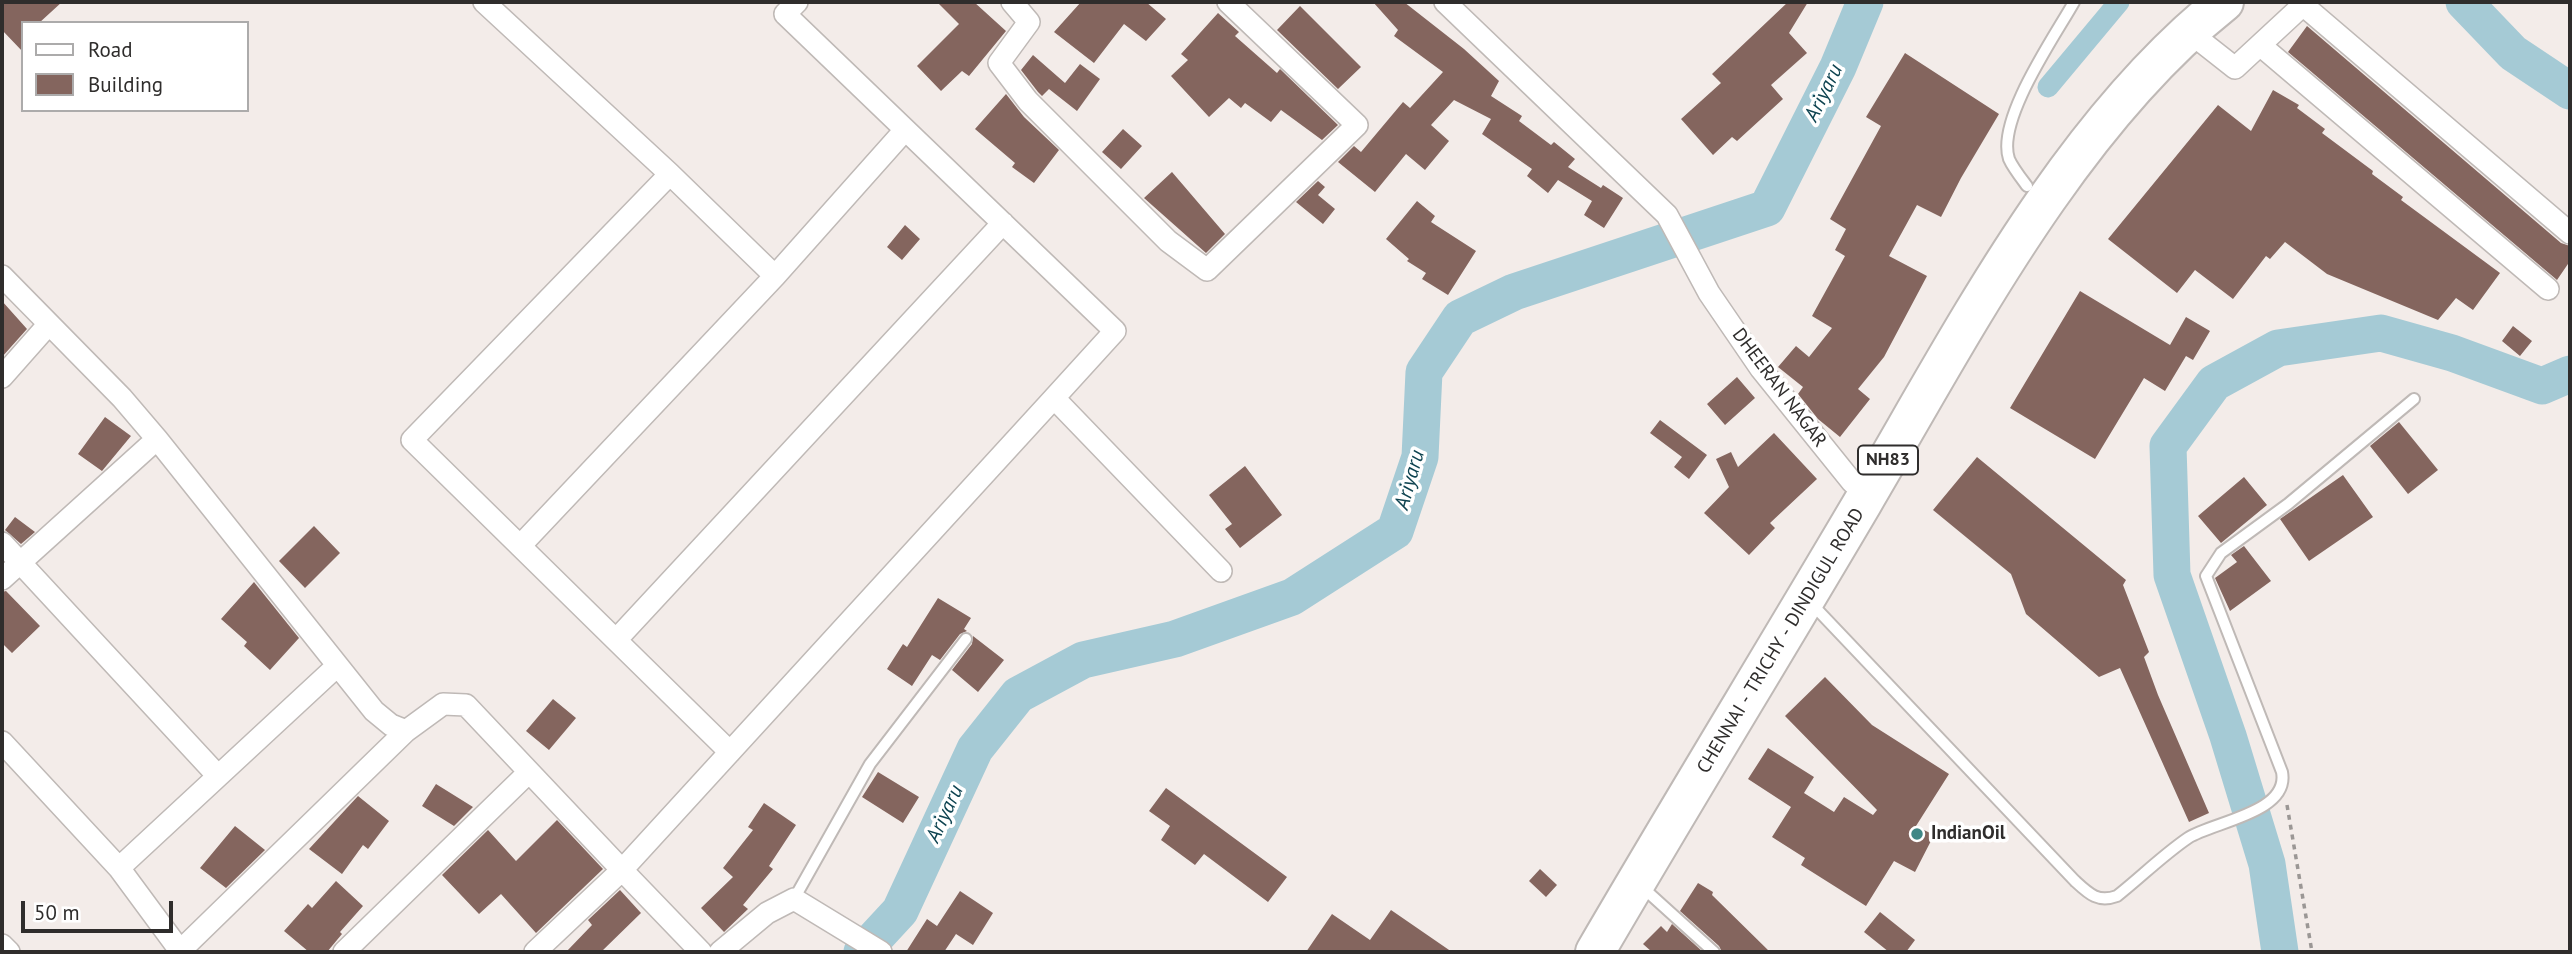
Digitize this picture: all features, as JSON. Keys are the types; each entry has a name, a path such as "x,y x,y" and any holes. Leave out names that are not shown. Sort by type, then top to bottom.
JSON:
{"highway":[{"name":"CHENNAI - TRICHY - DINDIGUL ROAD","path":"1595,952 1807,598 1860,487 2026,187 2130,52 2185,16 2224,2"},
{"name":"CHENNAI - TRICHY - DINDIGUL ROAD","path":"1572,952 1860,487 2021,239 2185,16"}],"street":[{"path":"484,2 670,174 775,276"},
{"path":"535,952 622,870 1115,331 785,14 797,2"},
{"path":"1012,2 1030,22 999,63 1028,101 1168,241 1207,270 1357,125 1228,2"},
{"name":"DHEERAN NAGAR","path":"1445,2 1667,215 1709,293 1760,369 1860,487"},
{"path":"2185,16 2235,68 2304,5 2570,233"},
{"path":"2260,45 2548,289"},
{"path":"520,546 775,276 905,130"},
{"path":"670,174 412,440 730,752"},
{"path":"616,640 1003,223"},
{"path":"2,276 121,398 157,439 374,711 391,725 406,731"},
{"path":"2,377 48,325"},
{"path":"1054,398 1221,570"},
{"path":"2,579 157,439"},
{"path":"2,543 218,776"},
{"path":"118,868 337,666"},
{"path":"2,742 118,868 180,952 406,731 443,704 466,705 701,952"},
{"path":"344,952 528,773"},
{"path":"720,952 767,913 794,899 881,952"},
{"path":"2,945 9,952"}],"lane":[{"path":"2026,187 2009,159 2007,138 2021,95 2074,2"},
{"path":"1807,598 2094,897 2101,900 2117,896 2191,836 2269,803 2280,789 2283,779 2206,576 2221,553 2288,504 2414,399"},
{"path":"794,899 870,764 967,639"},
{"path":"1636,881 1714,952"}],"path":[{"path":"2283,779 2312,952"}],"building":[{"path":"2,2 62,2 41,21 21,21 21,50 2,30"},
{"path":"937,2 974,2 1006,31 969,76 962,71 941,91 917,66 959,24"},
{"path":"1081,2 1146,2 1166,19 1146,41 1124,24 1094,63 1054,32"},
{"path":"1373,2 1404,2 1464,49 1499,81 1491,96 1522,116 1519,121 1551,145 1554,142 1575,159 1568,167 1623,198 1604,228 1584,215 1592,201 1558,180 1548,193 1527,176 1532,169 1482,134 1491,119 1454,100 1431,125 1449,141 1425,170 1406,154 1375,192 1338,162 1354,146 1361,152 1403,102 1410,108 1443,72 1394,36 1398,30"},
{"path":"1788,2 1808,2 1789,33 1807,53 1771,85 1783,99 1737,141 1732,137 1713,155 1681,119 1721,83 1712,74"},
{"path":"1300,6 1361,67 1338,89 1277,30"},
{"path":"1218,13 1239,32 1235,36 1277,73 1280,69 1338,125 1322,140 1281,110 1271,122 1245,103 1241,108 1229,98 1209,117 1171,76 1188,60 1181,54"},
{"path":"2307,26 2561,243 2570,246 2570,261 2557,280 2288,52"},
{"path":"1905,53 1999,114 1941,217 1917,205 1889,256 1927,276 1884,357 1858,389 1870,399 1840,437 1818,419 1798,394 1803,387 1778,367 1796,346 1809,357 1832,328 1812,316 1845,256 1835,250 1846,229 1830,219 1881,126 1866,117"},
{"path":"1033,55 1065,83 1080,64 1100,79 1077,111 1049,89 1042,96 1038,92 1021,70"},
{"path":"2273,90 2299,105 2297,108 2325,129 2322,133 2373,171 2372,174 2403,197 2401,200 2500,273 2473,310 2456,298 2438,320 2327,274 2285,242 2270,259 2266,256 2233,299 2195,270 2177,293 2108,239 2218,105 2251,131"},
{"path":"1006,94 1024,117 1059,150 1034,183 1012,167 1015,163 975,129"},
{"path":"1123,129 1142,146 1121,169 1102,152"},
{"path":"1172,172 1225,234 1206,253 1144,198"},
{"path":"1318,181 1325,187 1318,195 1335,209 1323,224 1296,202"},
{"path":"1417,201 1435,216 1431,222 1476,251 1448,295 1422,279 1426,273 1407,261 1409,259 1386,239"},
{"path":"905,225 920,239 902,260 887,247"},
{"path":"2080,291 2170,345 2186,317 2210,331 2193,360 2186,356 2165,391 2144,378 2095,459 2010,408"},
{"path":"2,301 27,329 2,357"},
{"path":"2513,326 2532,341 2520,356 2502,341"},
{"path":"1737,377 1755,398 1725,425 1707,404"},
{"path":"105,417 131,436 102,471 78,454"},
{"path":"1660,420 1707,455 1689,479 1674,467 1682,457 1650,433"},
{"path":"2399,422 2438,470 2408,494 2370,446"},
{"path":"1774,433 1817,479 1770,523 1775,528 1749,555 1704,513 1729,487 1716,459 1731,452 1738,467"},
{"path":"1977,457 2126,580 2123,585 2149,652 2144,657 2209,813 2189,822 2120,668 2099,677 2026,614 2011,574 1933,510"},
{"path":"1245,466 1282,515 1240,548 1225,529 1232,524 1209,495"},
{"path":"2343,475 2373,517 2309,561 2280,519"},
{"path":"2244,477 2267,505 2221,543 2198,516"},
{"path":"15,517 35,532 21,544 5,530"},
{"path":"314,526 340,553 305,588 279,561"},
{"path":"2244,546 2271,581 2230,611 2215,578 2237,562 2231,555"},
{"path":"254,582 299,638 270,670 244,646 247,642 221,619"},
{"path":"6,591 40,626 12,653 2,643 2,592"},
{"path":"938,598 971,618 964,629 967,631 960,634 940,660 932,655 912,686 887,669 903,644 907,647"},
{"path":"973,636 1004,660 978,692 952,670 972,644"},
{"path":"1825,677 1872,725 1949,774 1916,826 1934,835 1915,872 1894,861 1866,906 1801,865 1805,858 1772,837 1791,807 1748,779 1768,748 1814,777 1804,793 1834,812 1844,797 1873,815 1877,810 1785,716"},
{"path":"553,699 576,718 549,750 526,731"},
{"path":"878,772 919,797 903,823 862,797"},
{"path":"436,784 473,807 454,826 422,806"},
{"path":"1166,788 1287,877 1268,902 1204,854 1195,865 1161,840 1170,826 1149,811"},
{"path":"358,796 389,821 368,849 363,845 342,874 309,849"},
{"path":"764,803 796,825 769,866 773,869 743,905 748,909 724,932 701,908 733,877 723,868 753,830 748,827"},
{"path":"557,820 603,869 536,933 501,894 479,914 442,875 488,830 516,861"},
{"path":"235,826 265,850 226,888 200,868"},
{"path":"1540,869 1557,885 1546,897 1529,881"},
{"path":"336,881 363,906 327,952 309,952 284,931 308,904 312,908"},
{"path":"1698,883 1713,892 1712,895 1770,952 1722,952 1719,946 1680,911"},
{"path":"620,890 641,913 601,952 566,952 592,925 588,920"},
{"path":"960,891 993,913 973,945 956,934 944,952 906,952 927,919 937,926"},
{"path":"1391,910 1452,952 1306,952 1332,914 1370,940"},
{"path":"1880,912 1915,940 1906,952 1889,952 1864,932"},
{"path":"1672,924 1703,952 1652,952 1643,944 1661,926 1667,932"}],"waterway":[{"name":"Ariyaru","path":"862,952 900,911 975,749 1018,695 1083,660 1175,639 1292,597 1395,531 1420,457 1424,372 1460,318 1514,292 1767,208 1838,67 1865,2"},
{"path":"2048,87 2119,2"},
{"path":"2464,2 2513,53 2570,91"},
{"path":"2280,952 2267,864 2228,736 2172,575 2168,446 2214,383 2278,348 2381,333 2452,353 2542,386 2570,374"}],"place":[{"name":"IndianOil","path":"1917,834"}]}
